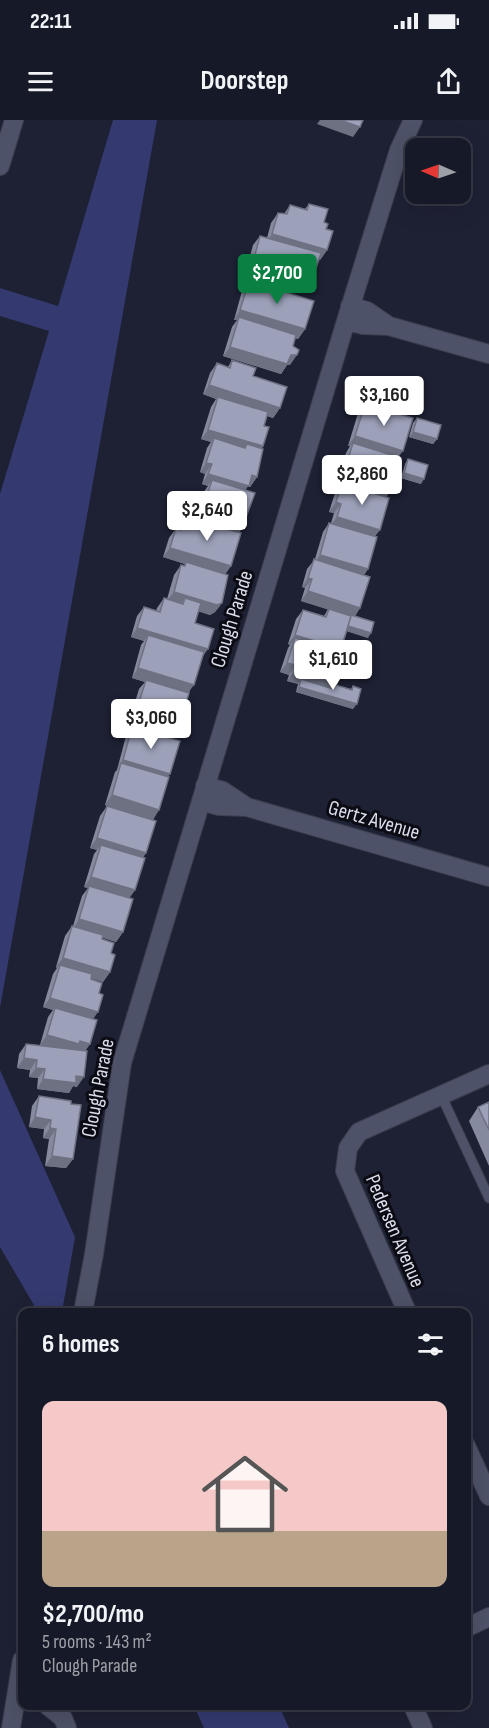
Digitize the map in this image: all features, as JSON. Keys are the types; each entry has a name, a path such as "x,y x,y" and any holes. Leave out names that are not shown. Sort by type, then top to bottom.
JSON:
{"street":[{"path":"0,166 14,120"},
{"name":"Clough Parade","path":"85,1308 122,1063 348,313 399,150 413,120"},
{"path":"348,313 363,325 389,326 489,354"},
{"name":"Gertz Avenue","path":"203,794 219,806 247,807 489,878"},
{"name":"Pedersen Avenue","path":"404,1308 345,1171 348,1148 359,1132 489,1074"},
{"path":"471,1457 489,1496"},
{"path":"471,1626 489,1617"},
{"path":"11,1728 18,1702"},
{"path":"53,1710 63,1718 67,1728"},
{"path":"415,1710 423,1728"}],"lane":[{"path":"441,1095 489,1198"}],"shaded area":[{"path":"113,120 157,120 0,1008 0,494 49,331 0,316 0,288 58,306"},
{"path":"0,1070 75,1237 63,1308 36,1308 0,1247"},
{"path":"196,1710 281,1710 289,1728 204,1728"}],"building":[{"path":"340,120 363,120 360,127"},
{"path":"309,204 328,209 324,222 328,224 326,229 333,231 327,250 272,234 278,213 287,214 290,205 307,210"},
{"path":"260,236 321,253 315,271 312,270 308,282 252,266"},
{"path":"249,281 314,301 305,329 240,310"},
{"path":"239,317 296,335 293,346 299,350 297,355 291,355 287,364 230,347"},
{"path":"232,360 256,368 253,376 287,387 280,408 209,385 217,363 230,368"},
{"path":"218,397 268,412 264,426 269,427 263,446 208,430"},
{"path":"365,404 413,418 403,451 355,436"},
{"path":"417,418 441,425 437,439 413,432"},
{"path":"214,438 245,448 247,444 263,449 257,477 252,475 249,486 208,474 212,464 206,463"},
{"path":"353,443 401,458 391,490 343,475"},
{"path":"408,459 428,465 424,479 404,473"},
{"path":"212,480 255,493 242,528 201,515"},
{"path":"342,483 389,498 380,530 337,517 341,504 336,502"},
{"path":"184,519 241,533 231,566 170,548 176,528 181,530"},
{"path":"329,523 377,537 368,569 320,555"},
{"path":"314,559 370,577 360,608 308,591 312,579 308,578"},
{"path":"186,562 228,575 222,603 217,605 174,592 181,565 185,566"},
{"path":"164,598 183,604 185,598 201,603 195,623 214,629 208,649 137,628 144,607 160,612"},
{"path":"329,609 351,616 341,649 295,635 303,610 326,617"},
{"path":"348,614 374,622 371,633 348,626 351,616"},
{"path":"148,635 204,652 194,685 138,668"},
{"path":"295,638 346,654 337,684 294,671 296,665 287,663"},
{"path":"301,679 333,689 336,685 352,690 353,686 361,689 357,704 299,687"},
{"path":"146,680 189,693 185,706 190,708 184,727 136,712"},
{"path":"132,727 180,741 170,774 123,760"},
{"path":"121,763 169,777 159,810 112,795"},
{"path":"107,806 156,821 146,853 97,838"},
{"path":"101,845 145,858 135,890 91,877"},
{"path":"89,886 133,899 123,932 79,919"},
{"path":"72,926 103,935 102,939 114,943 111,953 115,955 110,972 63,958"},
{"path":"60,965 92,974 91,979 102,983 99,993 103,995 98,1012 50,998"},
{"path":"55,1008 97,1020 90,1044 80,1041 79,1044 47,1035"},
{"path":"26,1044 87,1051 84,1077 76,1076 76,1083 43,1079 45,1069 36,1068 37,1060 24,1058"},
{"path":"39,1096 71,1101 71,1104 81,1105 73,1159 52,1156 56,1129 50,1128 51,1120 35,1117"},
{"path":"489,1102 489,1130 478,1107"}]}
